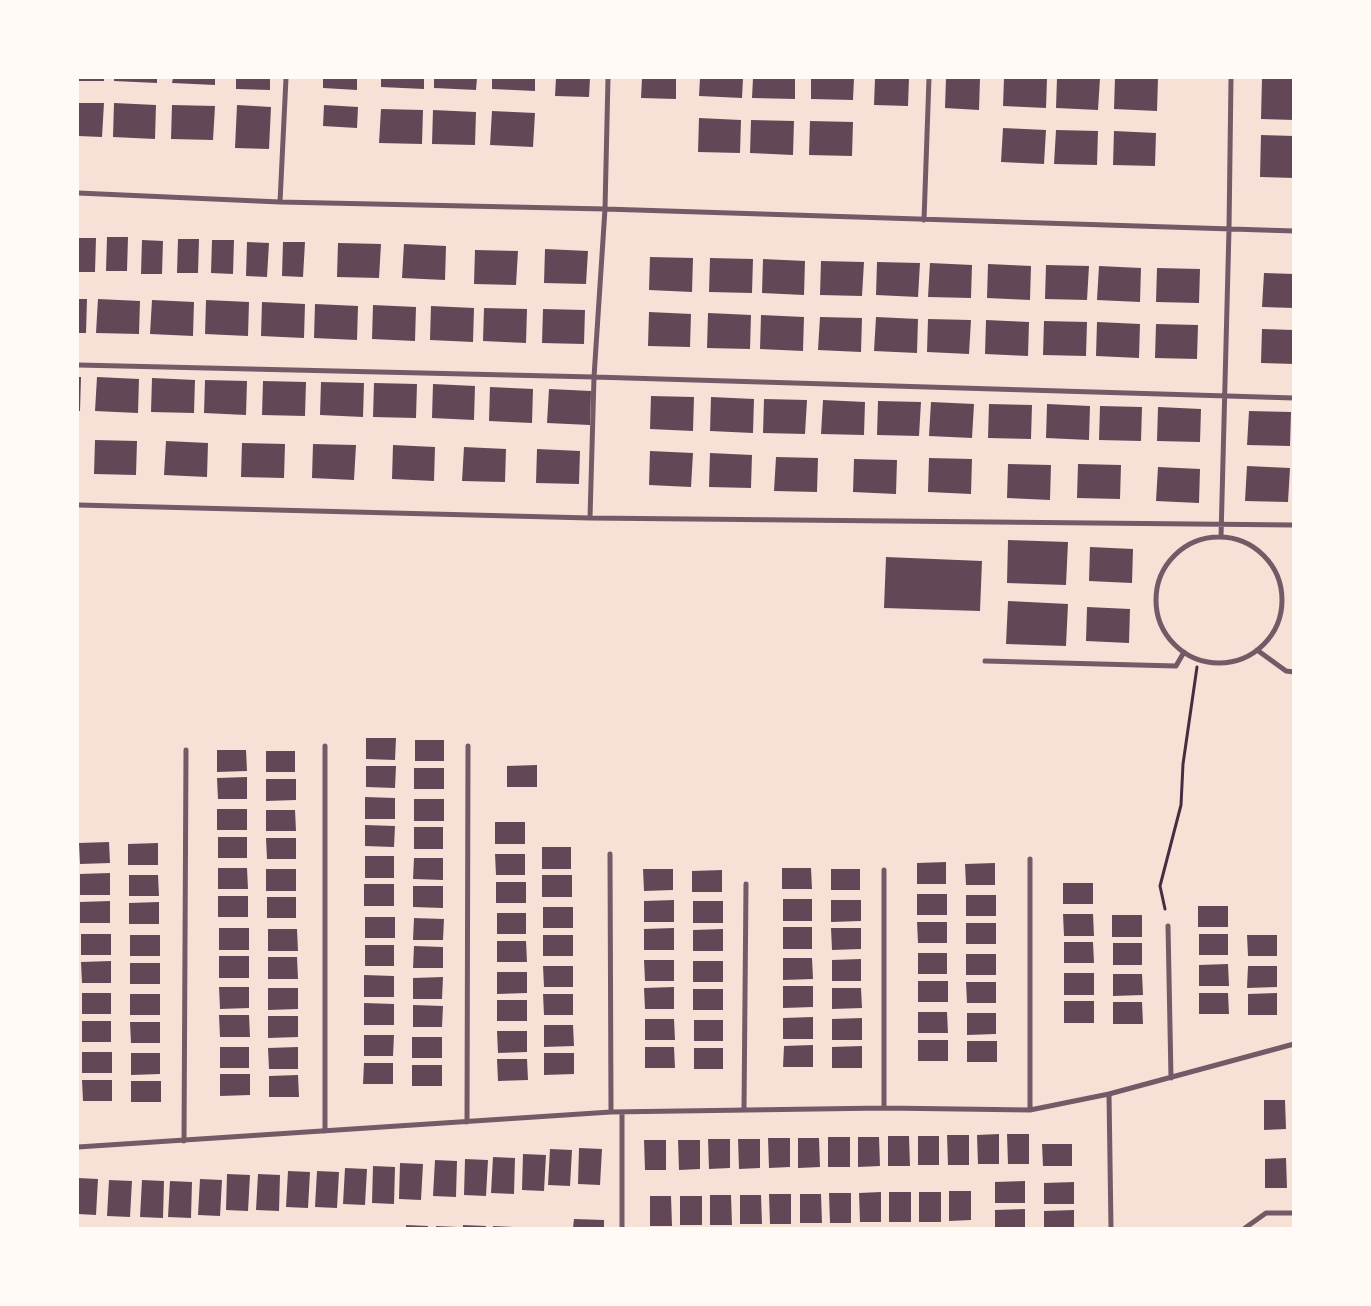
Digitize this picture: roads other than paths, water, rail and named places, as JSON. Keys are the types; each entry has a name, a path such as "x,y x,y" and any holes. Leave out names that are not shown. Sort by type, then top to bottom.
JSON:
{"street":[{"path":"280,202 286,78"},
{"path":"590,518 594,377 605,209 608,78"},
{"path":"924,220 929,78"},
{"path":"1221,537 1230,229 1231,78"},
{"path":"78,193 280,202 605,209 1294,231"},
{"path":"78,365 594,377 1294,398"},
{"path":"78,505 590,518 1294,525"},
{"path":"1221,537 1240,540 1257,550 1270,564 1279,580 1282,600 1279,618 1271,636 1257,650 1244,658 1229,662 1213,662 1198,659 1184,652 1169,639 1159,621 1155,601 1158,581 1168,563 1182,548 1200,539 1221,537"},
{"path":"1257,650 1286,671 1294,672"},
{"path":"984,660 1176,666 1184,652"},
{"path":"325,746 325,1131"},
{"path":"467,1122 468,746"},
{"path":"184,1140 186,750"},
{"path":"610,854 612,1112"},
{"path":"1030,859 1030,1110"},
{"path":"884,870 884,1108"},
{"path":"744,1109 746,884"},
{"path":"1168,926 1171,1078"},
{"path":"78,1147 612,1112 884,1108 1030,1110 1109,1094 1294,1044"},
{"path":"1109,1094 1111,1228"},
{"path":"622,1112 622,1228"},
{"path":"1245,1228 1266,1213 1294,1213"}]}
